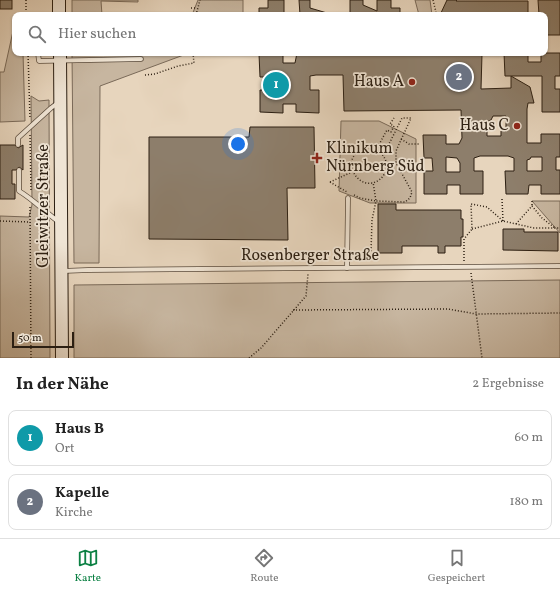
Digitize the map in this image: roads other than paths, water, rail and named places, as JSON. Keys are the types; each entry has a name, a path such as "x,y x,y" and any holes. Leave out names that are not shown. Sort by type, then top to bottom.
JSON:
{"main road":[{"path":"59,0 59,12"},
{"name":"Gleiwitzer Straße","path":"60,57 62,358"}],"lane":[{"path":"38,56 39,61 60,57 142,59"},
{"path":"18,145 18,138 30,129 51,108 60,102"},
{"path":"19,170 19,190 61,224"},
{"path":"347,268 348,198"},
{"name":"Rosenberger Straße","path":"61,271 560,266"}],"place":[{"name":"Kapelle","path":"459,77"},
{"name":"Haus A","path":"412,82"},
{"name":"Haus B","path":"276,85"},
{"name":"Haus C","path":"517,126"},
{"name":"Klinikum Nürnberg Süd","path":"317,158"}]}
